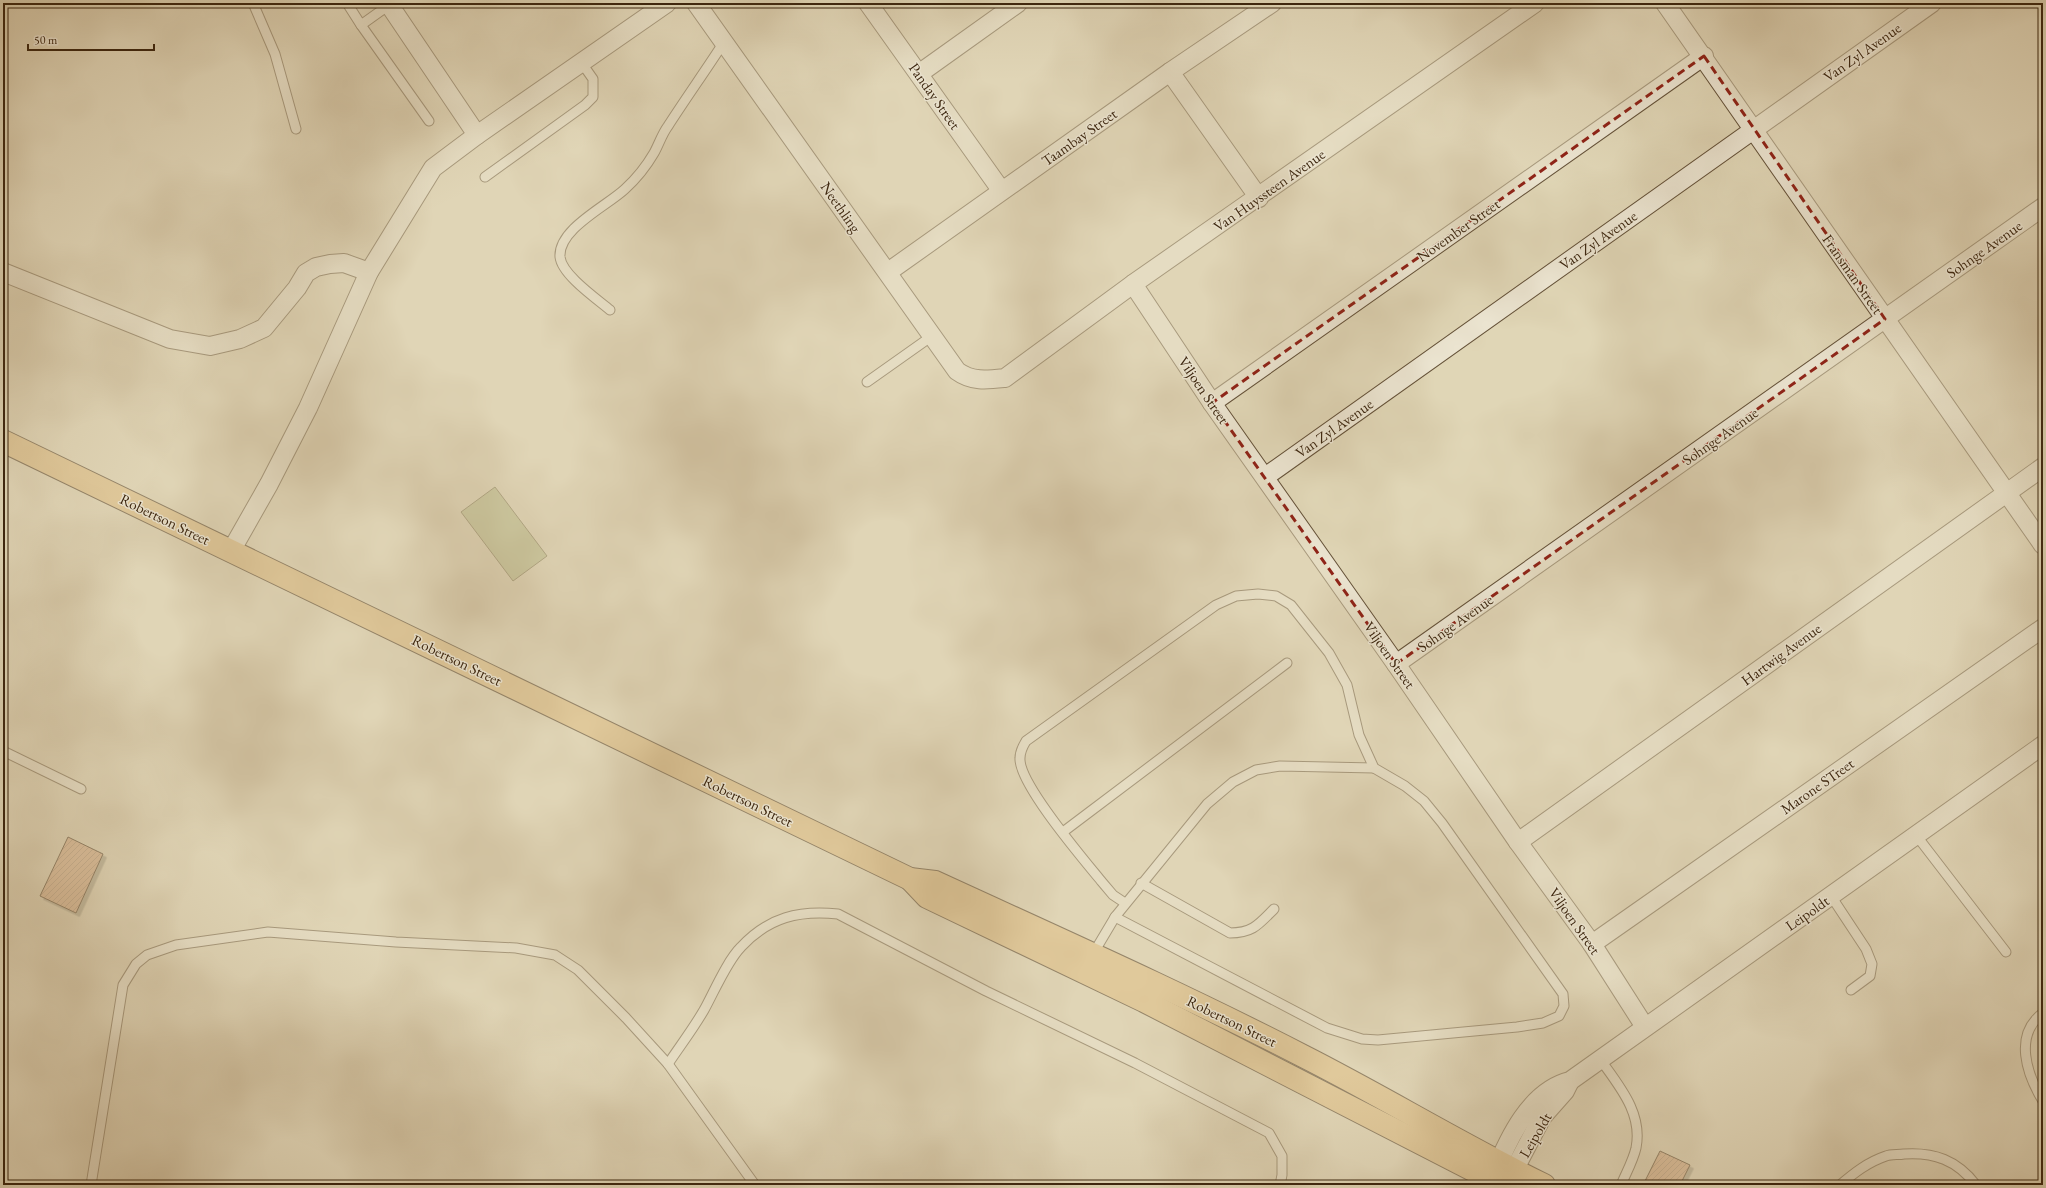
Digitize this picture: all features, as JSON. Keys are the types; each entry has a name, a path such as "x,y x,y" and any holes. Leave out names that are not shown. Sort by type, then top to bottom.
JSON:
{"main road":[{"name":"Robertson Street","path":"3,441 910,879 936,882 1088,963 1153,982 1304,1056 1500,1178 1544,1185"}],"street":[{"path":"232,551 269,484 304,415 370,272 433,168 477,135 667,3"},
{"name":"Neethling","path":"696,3 957,371 964,376 978,380 1005,378"},
{"name":"Panday Street","path":"868,3 920,73 1002,190"},
{"path":"920,73 1018,3"},
{"name":"Taambay Street","path":"888,272 1170,72 1272,3"},
{"name":"Van Huyssteen Avenue","path":"1005,378 1133,284 1259,198 1534,3"},
{"name":"Fransman Street","path":"1665,3 1704,56 1753,130 2043,545"},
{"name":"Van Zyl Avenue","path":"1265,477 1932,3"},
{"path":"389,4 477,135"},
{"name":"November Street","path":"1212,403 1704,56"},
{"path":"1170,72 1259,198"},
{"name":"Sohnge Avenue","path":"1396,664 2043,207"},
{"path":"3,272 170,339 210,346 240,338 264,328 297,288 306,273 316,267 344,263 370,272"},
{"name":"Viljoen Street","path":"1133,284 1212,403 1396,664 1518,842 1592,944 1646,1028"},
{"name":"Hartwig Avenue","path":"1518,842 2043,467"},
{"name":"Marone STreet","path":"1592,944 2043,628"},
{"name":"Leipoldt","path":"1500,1178 1542,1117 1565,1090 1570,1081 2043,745"}],"lane":[{"path":"253,3 275,54 296,129"},
{"path":"347,3 429,122"},
{"path":"361,25 389,4"},
{"path":"610,310 578,285 567,270 560,258 563,245 570,232 625,189 638,174 653,154 667,127 724,42"},
{"path":"485,177 585,105 593,97 593,79 581,62"},
{"path":"867,382 932,336"},
{"path":"1125,904 1113,895 1102,882 1030,787 1022,770 1019,759 1026,741 1216,605 1236,596 1258,594 1276,596 1291,606 1329,653 1346,685 1359,735 1374,768"},
{"path":"1063,832 1287,663"},
{"path":"3,752 81,789"},
{"path":"1088,963 1115,917 1141,883 1208,804 1233,782 1256,770 1280,766 1302,765 1374,768 1405,786 1424,801 1442,823 1563,994 1564,1006 1559,1016 1543,1023 1517,1028 1378,1040 1362,1039 1327,1028 1115,917"},
{"path":"1916,835 2006,952"},
{"path":"1141,883 1230,933 1243,933 1256,928 1274,909"},
{"path":"1830,896 1866,949 1872,964 1870,976 1851,990"},
{"path":"668,1064 696,1024 741,947 770,922 796,915 816,912 838,914 986,991 1134,1063 1269,1133 1282,1156 1282,1175 1280,1185"},
{"path":"91,1185 123,985 136,964 147,956 176,945 268,932 411,943 516,948 555,955 578,970 626,1018 668,1064 755,1185"},
{"path":"2043,1013 2028,1030 2025,1046 2026,1068 2034,1088 2043,1101"},
{"path":"1600,1059 1627,1096 1633,1110 1636,1127 1636,1147 1621,1185"},
{"path":"1840,1185 1858,1169 1887,1155 1923,1153 1945,1158 1968,1175 1976,1185"}],"highlighted area":[{"path":"1704,56 1885,319 1396,664 1212,403"}],"green space":[{"path":"495,487 547,556 513,581 461,512"}],"building":[{"path":"68,837 103,854 76,913 40,896"},
{"path":"1660,1151 1690,1165 1680,1185 1643,1185"}]}
